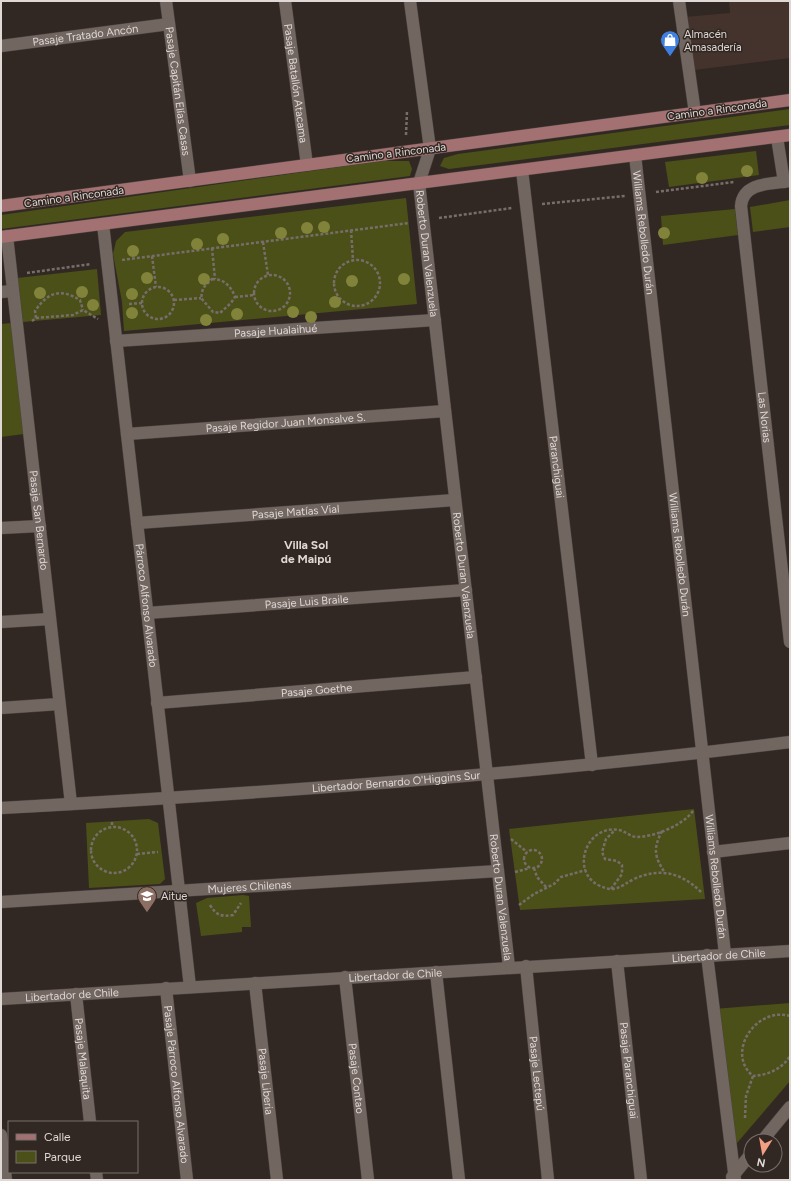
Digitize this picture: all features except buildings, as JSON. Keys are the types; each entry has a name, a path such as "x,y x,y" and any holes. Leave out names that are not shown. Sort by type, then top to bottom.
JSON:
{"main road":[{"name":"Camino a Rinconada","path":"1,206 790,100"},
{"path":"4,237 790,135"}],"street":[{"name":"Pasaje Capitán Elías Casas","path":"166,1 190,181"},
{"name":"Pasaje Batallón Atacama","path":"284,1 307,165"},
{"path":"410,1 430,149 419,183"},
{"path":"680,1 695,113"},
{"name":"Pasaje Tratado Ancón","path":"1,46 170,24"},
{"path":"777,137 787,182"},
{"name":"Williams Rebolledo Durán","path":"635,155 724,954"},
{"name":"Paranchiguai","path":"522,170 592,765"},
{"name":"Las Norias","path":"787,182 755,186 744,194 741,206 790,642"},
{"name":"Roberto Duran Valenzuela","path":"419,183 509,967"},
{"name":"Párroco Alfonso Alvarado","path":"103,224 190,987"},
{"name":"Pasaje San Bernardo","path":"4,237 11,275 7,292 18,329 71,804"},
{"name":"Pasaje Hualaihué","path":"116,341 435,320"},
{"name":"Pasaje Regidor Juan Monsalve S.","path":"127,434 445,411"},
{"name":"Pasaje Matías Vial","path":"137,522 455,500"},
{"path":"1,528 40,526"},
{"name":"Pasaje Luis Braile","path":"147,613 466,590"},
{"path":"1,622 50,619"},
{"name":"Pasaje Goethe","path":"157,703 476,677"},
{"path":"1,708 60,704"},
{"name":"Libertador Bernardo O'Higgins Sur","path":"1,808 168,798 487,775 702,754 790,742"},
{"path":"713,852 790,843"},
{"name":"Mujeres Chilenas","path":"1,902 498,871"},
{"name":"Libertador de Chile","path":"1,999 790,951"},
{"path":"707,955 733,1178"},
{"name":"Pasaje Paranchiguai","path":"616,961 641,1180"},
{"name":"Pasaje Lectepú","path":"526,966 548,1180"},
{"path":"436,972 459,1180"},
{"name":"Pasaje Contao","path":"346,977 368,1180"},
{"name":"Pasaje Liberia","path":"255,983 277,1180"},
{"name":"Pasaje Párroco Alfonso Alvarado","path":"166,988 187,1180"},
{"name":"Pasaje Malaquita","path":"76,994 90,1121"},
{"path":"769,1133 790,1107"},
{"path":"1,1135 6,1180"},
{"path":"733,1178 743,1165"}],"path":[{"path":"406,142 407,112"},
{"path":"11,275 424,221 526,206 737,182"},
{"path":"350,230 353,260"},
{"path":"263,242 268,275"},
{"path":"212,248 215,279"},
{"path":"152,256 156,287"},
{"path":"353,260 368,263 378,275 380,282 375,296 363,305 356,306 342,300 334,288 336,273 340,267 353,260"},
{"path":"268,275 280,276 289,285 290,290 288,302 279,310 267,310 257,304 254,295 254,286 258,281 268,275"},
{"path":"201,298 203,288 212,279 219,279 232,288 235,297"},
{"path":"156,287 169,291 174,300 172,311 164,318 159,319 145,313 142,303 145,293 156,287"},
{"path":"36,318 35,311 46,297 52,294 62,293 80,300 83,310 95,318 114,324"},
{"path":"235,297 254,295"},
{"path":"201,298 216,314 220,314 235,297"},
{"path":"174,300 201,298"},
{"path":"123,304 142,303"},
{"path":"18,329 36,318 73,315 83,310"},
{"path":"694,809 683,821 662,831 635,837 616,830 595,836 587,845 584,854 586,870 594,883 611,889 620,889 640,877 665,873 686,879 704,895"},
{"path":"112,826 122,827 134,836 137,843 137,854 133,864 121,872 107,872 94,863 90,849 92,842 101,830 112,826"},
{"path":"611,889 622,874 622,864 617,861 605,859 602,852 606,839 616,830"},
{"path":"662,831 655,851 657,861 665,873"},
{"path":"511,839 527,852"},
{"path":"515,872 532,868 541,863 542,857 536,850 527,852 523,859 526,865 532,868 537,877 547,888"},
{"path":"137,854 162,852"},
{"path":"519,905 554,884 561,877 586,870"},
{"path":"209,903 216,913 222,916 228,916 233,915 238,910 242,899"},
{"path":"790,1016 782,1014 764,1017 747,1034 742,1051 747,1071 753,1076 778,1069 787,1062 790,1056"}],"shaded area":[{"path":"729,1 790,1 790,58 694,70 685,17 730,13"}],"green space":[{"path":"790,109 790,125 449,169 440,166 444,158 458,154"},
{"path":"756,151 759,175 669,187 665,162"},
{"path":"380,161 409,161 412,169 410,176 1,229 1,215"},
{"path":"406,198 417,304 124,331 122,302 113,254 116,241 125,232"},
{"path":"790,200 790,227 753,232 750,207"},
{"path":"735,209 738,235 663,245 661,216"},
{"path":"97,269 101,315 23,322 17,278"},
{"path":"12,323 24,434 1,437 1,324"},
{"path":"694,809 705,899 520,910 509,829"},
{"path":"149,819 158,823 165,879 160,884 89,888 86,823"},
{"path":"243,895 249,896 251,927 242,927 242,932 201,936 196,903 207,898"},
{"path":"790,1003 790,1081 746,1133 743,1133 743,1136 731,1150 714,1009"}],"place":[{"name":"Almacén Amasadería","path":"670,57"},
{"name":"Aitue","path":"147,913"}],"district":[{"name":"Villa Sol de Maipú","path":"306,552"}]}
